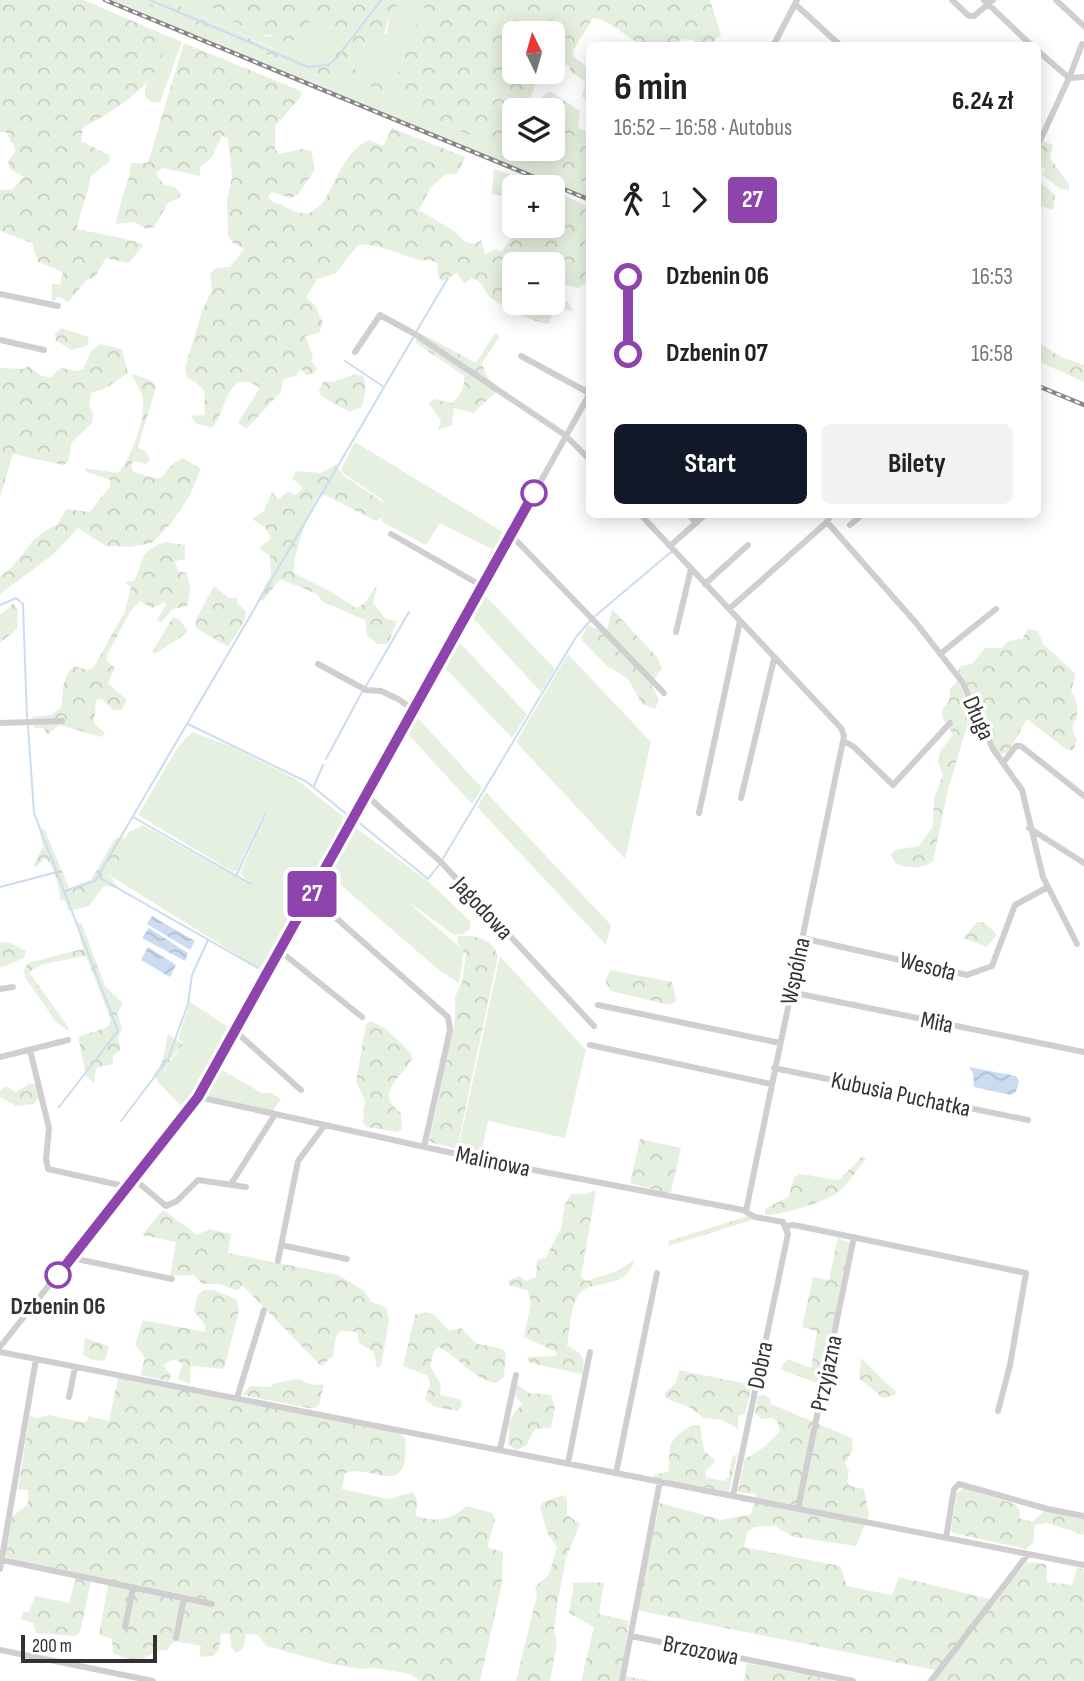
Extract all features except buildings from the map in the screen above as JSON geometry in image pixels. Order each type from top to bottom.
[{"type":"street","points":[[952,0],[969,16],[988,1],[1028,42]]},
{"type":"street","points":[[1056,0],[1084,26]]},
{"type":"street","points":[[775,42],[796,2],[837,42]]},
{"type":"street","points":[[1041,139],[1082,44]]},
{"type":"street","points":[[1041,54],[1069,78],[1084,77]]},
{"type":"street","points":[[0,294],[58,306]]},
{"type":"street","points":[[355,352],[380,314],[413,333],[565,436],[586,456]]},
{"type":"street","points":[[0,340],[44,350]]},
{"type":"street","points":[[521,356],[586,391]]},
{"type":"street","points":[[586,400],[198,1097],[0,1350],[1084,1566]]},
{"type":"street","points":[[644,518],[841,728],[844,741],[854,747],[893,785],[950,723]]},
{"type":"street","points":[[692,518],[696,523]]},
{"type":"street","points":[[670,546],[702,518]]},
{"type":"street","points":[[729,609],[829,518]]},
{"type":"street","points":[[850,525],[858,518]]},
{"type":"street","name":"Długa","points":[[827,522],[963,682],[985,734],[1021,790],[1029,828],[1048,887],[1077,944]]},
{"type":"street","points":[[391,534],[482,586]]},
{"type":"street","points":[[511,535],[664,693]]},
{"type":"street","points":[[705,584],[748,545]]},
{"type":"street","points":[[676,632],[691,569]]},
{"type":"street","points":[[940,654],[996,609]]},
{"type":"street","points":[[699,813],[740,621]]},
{"type":"street","points":[[741,798],[774,659]]},
{"type":"street","points":[[318,664],[366,690],[381,691],[398,699],[414,710]]},
{"type":"street","points":[[0,723],[62,721]]},
{"type":"street","name":"Wspólna","points":[[746,1211],[844,741]]},
{"type":"street","points":[[1003,763],[1016,746],[1021,746],[1084,796]]},
{"type":"street","name":"Jagodowa","points":[[367,796],[440,861],[594,1026]]},
{"type":"street","points":[[1029,828],[1084,863]]},
{"type":"street","name":"Wesoła","points":[[802,938],[967,975],[992,967],[1015,905],[1020,899],[1048,887]]},
{"type":"street","points":[[311,896],[448,1017],[450,1030],[424,1147]]},
{"type":"street","points":[[280,951],[362,1017]]},
{"type":"street","points":[[0,989],[13,986]]},
{"type":"street","name":"Miła","points":[[790,992],[1084,1052]]},
{"type":"street","points":[[598,1005],[780,1043]]},
{"type":"street","points":[[235,1031],[301,1090]]},
{"type":"street","points":[[0,1057],[68,1040]]},
{"type":"street","points":[[590,1045],[771,1084]]},
{"type":"street","points":[[30,1050],[49,1128],[46,1159],[48,1169],[128,1187]]},
{"type":"street","name":"Kubusia Puchatka","points":[[774,1068],[1028,1120]]},
{"type":"street","name":"Malinowa","points":[[198,1097],[274,1116],[746,1211],[788,1230],[854,1237],[1026,1273],[1010,1365],[998,1411]]},
{"type":"street","points":[[231,1184],[274,1116]]},
{"type":"street","points":[[278,1261],[298,1161],[324,1126]]},
{"type":"street","points":[[134,1179],[166,1206],[177,1201],[198,1180],[246,1187]]},
{"type":"street","name":"Dobra","points":[[733,1496],[788,1230]]},
{"type":"street","name":"Przyjazna","points":[[798,1508],[854,1237]]},
{"type":"street","points":[[281,1245],[347,1259]]},
{"type":"street","points":[[72,1258],[172,1279]]},
{"type":"street","points":[[616,1473],[657,1273]]},
{"type":"street","points":[[237,1398],[264,1310]]},
{"type":"street","points":[[568,1463],[590,1352]]},
{"type":"street","points":[[0,1569],[36,1359]]},
{"type":"street","points":[[69,1397],[75,1367]]},
{"type":"street","points":[[500,1450],[516,1375]]},
{"type":"street","points":[[622,1681],[660,1481]]},
{"type":"street","points":[[946,1538],[954,1489],[959,1484],[1048,1509],[1084,1516]]},
{"type":"street","points":[[931,1681],[1028,1554]]},
{"type":"street","points":[[2,1560],[212,1604]]},
{"type":"street","points":[[125,1627],[133,1588]]},
{"type":"street","points":[[176,1638],[184,1598]]},
{"type":"street","name":"Brzozowa","points":[[631,1636],[853,1681]]},
{"type":"street","points":[[0,1650],[153,1681]]},
{"type":"green space","points":[[0,0],[84,0],[165,35],[163,52],[149,80],[125,102],[83,128],[81,141],[109,155],[109,162],[91,176],[77,229],[143,245],[129,263],[106,258],[95,277],[87,280],[68,302],[58,297],[52,303],[52,284],[60,284],[63,272],[38,262],[32,243],[0,231],[0,190],[11,190],[24,177],[10,169],[8,161],[16,150],[6,132],[0,132]]},
{"type":"green space","points":[[112,0],[136,0],[319,76],[356,81],[376,88],[452,128],[502,149],[502,161],[532,161],[586,183],[586,196],[565,188],[565,175],[534,175]]},
{"type":"green space","points":[[136,0],[167,0],[271,48],[313,62],[333,51],[346,38],[340,28],[325,26],[323,15],[317,13],[295,40],[289,43],[270,35],[259,35],[217,13],[209,0],[402,0],[390,13],[383,38],[367,42],[351,61],[357,72],[387,79],[398,73],[406,45],[424,12],[425,8],[419,0],[710,0],[721,35],[713,42],[683,39],[676,42],[638,42],[605,22],[593,18],[573,51],[574,57],[586,66],[586,82],[570,71],[569,65],[565,65],[565,21],[502,21],[502,84],[535,84],[531,98],[502,98],[502,149],[452,128],[376,88],[356,81],[319,76]]},
{"type":"green space","points":[[167,0],[209,0],[217,13],[259,35],[295,40],[317,13],[323,15],[329,27],[340,28],[346,38],[333,51],[313,62],[297,59]]},
{"type":"green space","points":[[402,0],[420,0],[425,8],[406,45],[398,73],[387,79],[357,72],[351,61],[367,42],[387,33],[390,13]]},
{"type":"green space","points":[[165,35],[182,42],[160,102],[153,103],[145,97],[146,89],[162,51]]},
{"type":"green space","points":[[184,43],[301,91],[300,98],[275,126],[275,149],[279,154],[301,149],[311,151],[315,169],[298,195],[290,198],[272,192],[268,196],[272,202],[295,211],[310,213],[325,200],[343,165],[355,149],[370,140],[383,146],[392,128],[465,157],[457,174],[446,174],[431,187],[419,210],[454,231],[465,242],[475,244],[481,240],[485,254],[496,249],[502,252],[502,305],[491,298],[476,279],[472,278],[464,284],[457,273],[442,281],[439,279],[437,263],[418,260],[380,247],[358,245],[335,274],[317,279],[306,298],[314,304],[323,323],[319,333],[305,336],[313,355],[311,361],[317,369],[313,374],[306,375],[301,369],[296,376],[283,379],[281,392],[246,429],[238,422],[260,388],[249,382],[240,382],[234,386],[212,428],[197,424],[191,416],[205,415],[205,393],[187,377],[185,368],[202,311],[212,290],[210,274],[216,268],[230,267],[244,249],[233,243],[228,236],[227,200],[232,177],[228,138],[222,136],[212,157],[200,167],[200,176],[162,168],[156,173],[164,185],[175,187],[181,194],[179,198],[168,203],[154,227],[146,229],[135,222],[116,224],[131,163],[147,163]]},
{"type":"green space","points":[[586,82],[586,100],[582,96]]},
{"type":"green space","points":[[547,92],[560,98],[541,98]]},
{"type":"green space","points":[[565,101],[580,111],[578,128],[586,131],[586,183],[532,161],[565,161]]},
{"type":"green space","points":[[1044,141],[1053,145],[1050,158],[1069,184],[1069,190],[1060,189],[1042,174],[1046,169],[1041,166],[1041,146]]},
{"type":"green space","points":[[494,169],[511,175],[502,175],[502,195],[492,194]]},
{"type":"green space","points":[[1041,183],[1055,195],[1053,210],[1041,206]]},
{"type":"green space","points":[[565,196],[586,205],[586,283],[578,288],[565,285],[565,252],[502,252],[511,238],[565,238]]},
{"type":"green space","points":[[565,301],[567,301],[574,311],[565,310]]},
{"type":"green space","points":[[522,315],[552,315],[549,324]]},
{"type":"green space","points":[[61,328],[89,337],[87,346],[72,350],[56,341],[55,334]]},
{"type":"green space","points":[[419,332],[476,363],[495,333],[500,336],[482,363],[486,375],[498,388],[496,392],[473,413],[454,408],[452,425],[438,430],[441,420],[428,403],[435,399],[451,403],[454,401],[464,384],[464,376],[416,343]]},
{"type":"green space","points":[[100,344],[122,349],[128,373],[106,388],[91,393],[89,407],[93,413],[92,423],[72,442],[68,462],[63,465],[13,454],[0,497],[0,368],[24,369],[28,366],[41,376],[51,377],[61,368],[77,371],[83,369],[92,350]]},
{"type":"green space","points":[[1041,344],[1061,357],[1084,365],[1084,382],[1041,362]]},
{"type":"green space","points":[[134,374],[152,381],[156,387],[138,447],[148,454],[150,460],[146,464],[133,461],[131,467],[133,471],[146,476],[160,478],[169,467],[183,458],[201,469],[190,495],[172,522],[152,543],[130,547],[106,546],[78,528],[55,553],[0,594],[0,576],[14,565],[38,536],[57,525],[66,509],[90,512],[110,486],[110,480],[87,472],[84,468],[118,473],[128,458],[143,409],[143,398],[132,376]]},
{"type":"green space","points":[[355,374],[364,377],[366,390],[362,407],[349,412],[321,396],[319,390],[324,381],[332,382]]},
{"type":"green space","points":[[355,442],[506,534],[492,560],[488,558],[492,549],[440,523],[426,545],[382,522],[383,500],[344,474],[341,469]]},
{"type":"green space","points":[[335,465],[344,476],[383,502],[382,518],[376,521],[325,495],[319,496],[302,534],[294,573],[356,608],[365,603],[377,585],[373,603],[386,619],[397,621],[388,644],[377,644],[367,635],[365,620],[323,602],[317,594],[280,579],[263,601],[258,599],[271,575],[270,556],[259,548],[271,538],[265,527],[252,519],[263,512],[272,492],[278,500],[288,491],[295,495],[303,488],[292,478],[296,471],[321,473]]},
{"type":"green space","points":[[165,542],[185,545],[185,559],[175,561],[178,571],[186,573],[189,581],[187,606],[173,609],[161,622],[157,620],[166,605],[164,602],[152,608],[140,601],[130,612],[106,660],[115,668],[108,683],[127,700],[122,710],[113,710],[102,699],[96,700],[94,723],[105,733],[102,737],[59,725],[47,735],[44,728],[34,728],[32,717],[51,715],[61,707],[65,680],[74,666],[88,670],[94,667],[125,611],[131,587],[124,582],[134,581],[145,554]]},
{"type":"green space","points":[[214,586],[229,598],[237,598],[237,603],[246,611],[244,622],[228,647],[196,628],[196,619]]},
{"type":"green space","points":[[483,593],[555,669],[541,692],[471,616]]},
{"type":"green space","points":[[14,603],[18,610],[17,629],[0,643],[0,615]]},
{"type":"green space","points":[[612,609],[657,657],[662,668],[651,684],[659,700],[655,709],[642,704],[628,679],[606,665],[581,639],[588,625],[606,633]]},
{"type":"green space","points":[[173,617],[180,620],[188,632],[155,654],[152,652]]},
{"type":"green space","points":[[1028,629],[1038,631],[1043,644],[1076,674],[1071,691],[1078,710],[1072,728],[1077,741],[1073,750],[1067,750],[1027,719],[1008,753],[999,754],[968,686],[958,672],[960,666],[972,664],[985,648],[1002,648],[1008,641],[1022,639]]},
{"type":"green space","points":[[458,641],[527,714],[512,738],[444,667]]},
{"type":"green space","points":[[568,654],[651,742],[625,859],[516,742]]},
{"type":"green space","points":[[958,681],[976,717],[968,723],[948,790],[933,861],[915,867],[896,864],[891,854],[895,850],[919,846],[933,826],[934,798],[943,775],[938,761],[940,752],[953,734],[943,719],[942,710],[949,701],[950,689]]},
{"type":"green space","points":[[417,717],[482,788],[472,804],[407,733]]},
{"type":"green space","points":[[192,732],[230,746],[296,779],[345,818],[341,830],[264,968],[260,969],[109,875],[129,832],[143,825],[252,885],[240,873],[266,813],[263,814],[237,871],[233,872],[138,815],[178,747]]},
{"type":"green space","points":[[486,792],[611,925],[606,945],[477,807]]},
{"type":"green space","points":[[356,828],[428,881],[470,921],[470,928],[464,934],[455,935],[408,902],[464,951],[459,983],[440,971],[328,874]]},
{"type":"green space","points":[[39,829],[45,830],[69,888],[91,880],[114,840],[123,835],[127,848],[109,875],[119,888],[104,886],[89,906],[69,911],[65,901],[60,900],[56,878],[48,861],[45,858],[36,867],[33,866],[43,847]]},
{"type":"green space","points":[[81,922],[105,986],[123,1003],[117,1014],[122,1027],[118,1039],[121,1049],[113,1056],[113,1064],[96,1068],[94,1083],[86,1076],[78,1037],[108,1027],[111,1020],[86,956],[44,964],[29,972],[68,1027],[68,1031],[56,1022],[25,977],[24,970],[28,963],[83,949],[76,924]]},
{"type":"green space","points":[[977,922],[983,922],[997,934],[987,947],[963,938]]},
{"type":"green space","points":[[458,936],[471,936],[487,941],[498,956],[457,1149],[429,1142],[455,1019],[455,997],[462,982],[466,954],[457,943]]},
{"type":"green space","points":[[8,942],[26,951],[24,958],[0,968],[0,943]]},
{"type":"green space","points":[[500,956],[586,1050],[565,1138],[488,1121],[481,1154],[458,1149]]},
{"type":"green space","points":[[610,970],[672,982],[676,1001],[670,1005],[611,991],[605,981]]},
{"type":"green space","points":[[190,1002],[231,1029],[183,1108],[158,1082],[183,1042],[178,1039]]},
{"type":"green space","points":[[371,1021],[385,1028],[411,1053],[412,1059],[389,1093],[393,1106],[401,1113],[402,1129],[397,1132],[367,1127],[363,1122],[365,1100],[356,1082],[366,1024]]},
{"type":"green space","points":[[168,1034],[183,1044],[158,1082],[154,1074],[162,1063]]},
{"type":"green space","points":[[222,1070],[262,1093],[271,1093],[281,1099],[272,1112],[208,1097],[207,1088]]},
{"type":"green space","points":[[29,1084],[37,1084],[40,1095],[34,1104],[16,1106],[0,1097],[0,1091],[5,1086],[16,1092]]},
{"type":"green space","points":[[640,1139],[681,1148],[671,1192],[668,1194],[630,1183]]},
{"type":"green space","points":[[862,1157],[866,1159],[836,1194],[801,1208],[765,1215],[765,1209],[788,1197],[794,1178],[799,1174],[839,1180]]},
{"type":"green space","points":[[596,1190],[581,1277],[586,1281],[617,1271],[635,1259],[625,1276],[610,1283],[587,1288],[577,1296],[567,1346],[582,1356],[582,1374],[530,1363],[527,1357],[555,1356],[557,1352],[524,1337],[531,1303],[528,1291],[509,1285],[508,1281],[519,1276],[526,1281],[536,1277],[537,1261],[546,1257],[561,1228],[565,1204],[571,1194],[585,1194]]},
{"type":"green space","points":[[163,1210],[197,1235],[209,1229],[231,1234],[228,1253],[338,1275],[363,1290],[372,1302],[387,1308],[389,1321],[381,1366],[377,1368],[374,1352],[359,1343],[357,1332],[340,1331],[336,1336],[333,1356],[321,1366],[242,1285],[238,1291],[220,1284],[203,1284],[193,1275],[170,1276],[176,1242],[142,1235]]},
{"type":"green space","points":[[748,1216],[755,1219],[668,1246],[669,1241]]},
{"type":"green space","points":[[838,1238],[850,1243],[820,1384],[780,1369],[788,1359],[811,1368],[817,1331],[802,1327],[813,1277],[829,1280]]},
{"type":"green space","points":[[203,1290],[214,1290],[236,1299],[239,1310],[224,1369],[191,1366],[190,1384],[177,1379],[183,1364],[174,1359],[163,1365],[171,1375],[169,1381],[140,1375],[145,1358],[135,1344],[143,1320],[205,1332],[205,1325],[194,1311],[198,1295]]},
{"type":"green space","points":[[425,1312],[434,1314],[449,1331],[461,1328],[477,1344],[500,1348],[506,1352],[504,1377],[496,1383],[479,1377],[438,1347],[434,1351],[430,1366],[441,1384],[440,1395],[460,1399],[462,1405],[458,1411],[435,1407],[425,1399],[430,1384],[428,1376],[403,1366],[415,1315]]},
{"type":"green space","points":[[85,1338],[109,1346],[105,1361],[92,1360],[83,1355]]},
{"type":"green space","points":[[861,1358],[896,1392],[895,1395],[883,1398],[859,1378]]},
{"type":"green space","points":[[679,1370],[752,1385],[745,1414],[738,1416],[738,1429],[723,1420],[703,1418],[691,1408],[665,1398],[665,1392],[676,1383]]},
{"type":"green space","points":[[118,1378],[399,1433],[405,1438],[405,1458],[402,1469],[396,1475],[356,1471],[345,1473],[342,1489],[388,1499],[413,1492],[417,1499],[416,1516],[429,1519],[454,1515],[466,1506],[492,1513],[495,1520],[487,1547],[503,1552],[502,1583],[480,1681],[420,1681],[410,1674],[332,1664],[266,1646],[258,1635],[246,1634],[243,1649],[236,1653],[231,1647],[230,1635],[226,1633],[221,1634],[219,1650],[213,1656],[199,1657],[201,1646],[175,1641],[167,1650],[139,1660],[113,1653],[112,1639],[99,1635],[109,1580],[5,1557],[12,1517],[28,1504],[28,1490],[18,1489],[30,1416],[37,1418],[49,1415],[82,1422],[87,1421],[88,1416],[109,1421]]},
{"type":"green space","points":[[298,1379],[312,1385],[324,1384],[319,1405],[314,1409],[242,1395],[250,1386],[270,1387],[275,1383]]},
{"type":"green space","points":[[517,1384],[529,1393],[551,1395],[555,1407],[551,1428],[535,1429],[526,1446],[517,1450],[508,1445],[511,1419],[522,1404],[515,1396]]},
{"type":"green space","points":[[758,1396],[770,1398],[771,1404],[852,1438],[853,1449],[845,1463],[849,1471],[847,1481],[850,1486],[864,1489],[869,1515],[856,1546],[794,1537],[775,1526],[754,1527],[747,1533],[744,1547],[840,1566],[847,1586],[892,1595],[899,1577],[994,1600],[1027,1562],[1046,1564],[1047,1582],[1072,1585],[1077,1568],[1084,1569],[1084,1681],[927,1681],[935,1670],[636,1610],[660,1503],[721,1520],[751,1514],[756,1494],[738,1492],[745,1458],[759,1450],[780,1431],[777,1421],[772,1418],[762,1419],[755,1413]]},
{"type":"green space","points":[[692,1425],[700,1425],[704,1451],[716,1461],[705,1471],[706,1477],[724,1481],[729,1477],[732,1458],[738,1452],[729,1492],[653,1478],[653,1475],[668,1472],[670,1445],[678,1434]]},
{"type":"green space","points":[[963,1488],[1015,1504],[1020,1511],[1019,1518],[1032,1522],[1044,1511],[1084,1515],[1084,1535],[1047,1523],[1035,1525],[1033,1543],[1026,1549],[953,1533],[951,1530],[957,1493]]},
{"type":"green space","points":[[563,1495],[567,1498],[567,1515],[580,1524],[566,1558],[554,1630],[557,1644],[550,1681],[516,1681],[537,1595],[535,1586],[549,1575],[557,1547],[547,1532],[540,1508],[543,1502]]},
{"type":"green space","points":[[76,1578],[91,1582],[80,1632],[75,1636],[36,1633],[33,1623],[21,1619],[23,1612],[29,1612],[35,1596],[69,1603]]},
{"type":"green space","points":[[574,1583],[604,1583],[599,1614],[629,1621],[621,1675],[651,1681],[581,1681],[594,1627],[569,1613]]},
{"type":"green space","points":[[747,1663],[837,1681],[744,1681]]},
{"type":"water","points":[[152,916],[195,941],[190,950],[147,924]]},
{"type":"water","points":[[149,928],[188,953],[185,961],[142,938]]},
{"type":"water","points":[[148,947],[176,965],[170,977],[141,960]]},
{"type":"water","points":[[969,1067],[1016,1076],[1019,1081],[1016,1092],[1011,1095],[974,1087],[973,1073]]},
{"type":"waterway","points":[[150,0],[308,67],[328,65],[336,59],[381,0]]},
{"type":"waterway","points":[[416,332],[448,278]]},
{"type":"waterway","points":[[65,891],[95,881],[414,336]]},
{"type":"waterway","points":[[345,361],[384,387]]},
{"type":"waterway","points":[[594,617],[671,552]]},
{"type":"waterway","points":[[0,605],[16,598],[23,604],[27,719]]},
{"type":"waterway","points":[[366,686],[409,612]]},
{"type":"waterway","points":[[442,860],[576,637],[590,621]]},
{"type":"waterway","points":[[326,759],[362,692]]},
{"type":"waterway","points":[[188,724],[307,782],[350,817]]},
{"type":"waterway","points":[[28,726],[34,813],[118,1031],[59,1107]]},
{"type":"waterway","points":[[314,786],[323,765]]},
{"type":"waterway","points":[[236,876],[265,814]]},
{"type":"waterway","points":[[133,817],[251,884]]},
{"type":"waterway","points":[[357,821],[428,879],[439,865]]},
{"type":"waterway","points":[[0,887],[57,872]]},
{"type":"waterway","points":[[98,877],[258,968]]},
{"type":"waterway","points":[[121,1121],[168,1059],[188,1004],[192,975],[208,940]]},
{"type":"railway","points":[[105,0],[586,198]]},
{"type":"railway","points":[[1041,387],[1084,405]]},
{"type":"bus line","name":"27","points":[[58,1275],[198,1097],[534,493]]},
{"type":"place","name":"Dzbenin 06","points":[[58,1275]]}]
